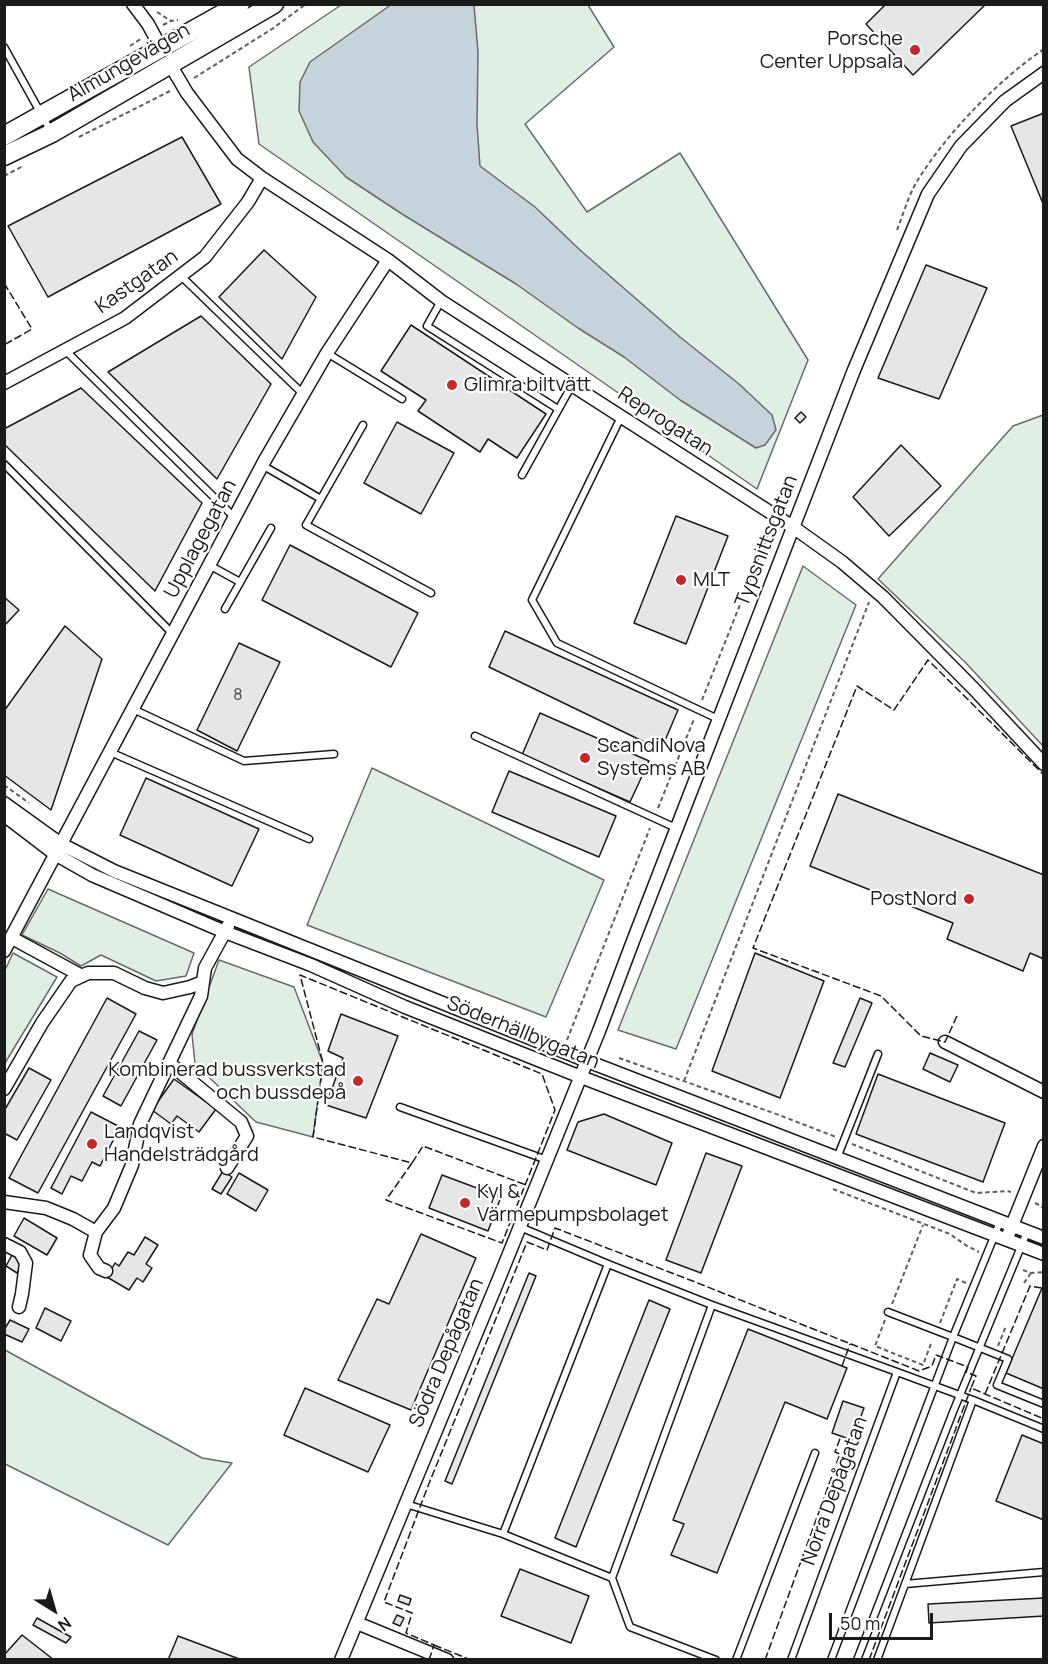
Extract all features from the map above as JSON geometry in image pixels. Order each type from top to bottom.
[{"type":"main road","name":"Almungevägen","points":[[4,136],[203,27],[240,4]]},
{"type":"main road","name":"Almungevägen","points":[[4,156],[52,134],[274,4]]},
{"type":"main road","points":[[161,48],[171,66]]},
{"type":"street","points":[[133,4],[148,24],[161,48]]},
{"type":"street","name":"Reprogatan","points":[[171,66],[182,86],[237,159],[262,178],[388,260],[441,301],[793,527],[842,562],[874,589],[974,689],[1044,764]]},
{"type":"street","name":"Typsnittsgatan","points":[[587,1061],[854,370],[928,194],[961,146],[1005,101],[1044,73]]},
{"type":"street","name":"Kastgatan","points":[[4,383],[126,318],[205,257],[248,202],[262,178]]},
{"type":"street","name":"Upplagegatan","points":[[4,951],[262,465],[327,353],[388,260]]},
{"type":"street","name":"Söderhällbygatan","points":[[4,803],[92,875],[225,932],[311,965],[405,1007],[581,1077],[1044,1254]]},
{"type":"street","name":"Söderhällbygatan","points":[[4,815],[58,849],[587,1061],[1044,1238]]},
{"type":"street","points":[[106,1271],[99,1268],[90,1255],[96,1232],[114,1208],[132,1165],[140,1124],[201,996],[206,968],[232,919]]},
{"type":"street","points":[[12,938],[82,976]]},
{"type":"street","points":[[4,1089],[42,1023],[71,981],[88,973],[114,973],[145,988],[163,993],[203,982]]},
{"type":"street","points":[[945,1042],[1044,1092]]},
{"type":"street","name":"Södra Depågatan","points":[[341,1659],[587,1061]]},
{"type":"street","points":[[169,1063],[241,1122],[247,1136],[227,1168]]},
{"type":"street","points":[[1000,1237],[1012,1226],[1044,1146]]},
{"type":"street","points":[[4,1202],[46,1208],[96,1232]]},
{"type":"street","points":[[4,1244],[20,1252],[26,1263],[19,1307]]},
{"type":"street","points":[[357,1623],[447,1659]]},
{"type":"lane","points":[[4,47],[52,134]]},
{"type":"lane","points":[[180,275],[303,394]]},
{"type":"lane","points":[[441,301],[427,326],[558,409]]},
{"type":"lane","points":[[65,350],[235,517]]},
{"type":"lane","points":[[327,353],[402,399]]},
{"type":"lane","points":[[522,475],[572,385]]},
{"type":"lane","points":[[621,417],[532,600],[557,643],[719,720]]},
{"type":"lane","points":[[363,425],[306,525],[431,593]]},
{"type":"lane","points":[[4,464],[173,634]]},
{"type":"lane","points":[[262,465],[321,499]]},
{"type":"lane","points":[[225,609],[271,528]]},
{"type":"lane","points":[[209,565],[240,582]]},
{"type":"lane","points":[[133,709],[244,761],[334,754]]},
{"type":"lane","points":[[475,736],[677,828]]},
{"type":"lane","points":[[110,752],[309,839]]},
{"type":"lane","points":[[837,1159],[878,1054]]},
{"type":"lane","points":[[400,1107],[547,1160]]},
{"type":"lane","points":[[831,1659],[953,1337],[1000,1237],[1000,1221]]},
{"type":"lane","points":[[520,1227],[712,1305],[973,1400],[1044,1429]]},
{"type":"lane","points":[[857,1659],[979,1347],[1027,1232]]},
{"type":"lane","points":[[503,1534],[608,1264]]},
{"type":"lane","points":[[712,1305],[612,1578],[630,1627],[716,1659]]},
{"type":"lane","points":[[888,1312],[1008,1359],[997,1385],[1044,1404]]},
{"type":"lane","name":"Norra Depågatan","points":[[791,1659],[897,1372]]},
{"type":"lane","points":[[877,1659],[973,1400]]},
{"type":"lane","points":[[736,1659],[815,1453]]},
{"type":"lane","points":[[406,1504],[503,1534],[612,1578]]},
{"type":"lane","points":[[905,1584],[1044,1572]]},
{"type":"path","points":[[75,139],[182,86],[272,29],[306,4]]},
{"type":"path","points":[[4,176],[24,165]]},
{"type":"path","points":[[776,516],[567,1040],[779,1115],[976,1193],[1007,1191]]},
{"type":"path","points":[[684,1081],[874,589]]},
{"type":"path","points":[[4,785],[36,808]]},
{"type":"path","points":[[1041,1206],[1044,1209]]},
{"type":"path","points":[[1024,1283],[1031,1273]]},
{"type":"path","points":[[938,1327],[957,1279],[966,1283]]},
{"type":"path","points":[[995,1354],[1006,1326]]},
{"type":"path","points":[[874,1353],[877,1346]]},
{"type":"green space","points":[[341,5],[588,5],[614,47],[525,124],[587,212],[680,153],[808,360],[757,489],[259,144],[249,67]]},
{"type":"green space","points":[[1044,415],[1043,746],[965,662],[878,579],[1013,426]]},
{"type":"green space","points":[[803,566],[856,605],[676,1049],[618,1030]]},
{"type":"green space","points":[[372,768],[604,880],[546,1017],[307,925]]},
{"type":"green space","points":[[48,889],[194,953],[186,976],[156,981],[101,955],[81,966],[22,935]]},
{"type":"green space","points":[[13,953],[57,977],[5,1063],[5,970]]},
{"type":"green space","points":[[219,960],[294,987],[323,1063],[313,1137],[256,1122],[195,1064],[192,1034]]},
{"type":"green space","points":[[5,1350],[202,1458],[232,1463],[168,1545],[5,1464]]},
{"type":"shaded area","points":[[392,4],[474,5],[478,52],[477,125],[480,166],[535,207],[580,250],[680,337],[739,384],[772,415],[776,430],[765,445],[756,448],[680,400],[624,357],[516,284],[346,177],[313,142],[299,111],[300,82],[310,62]]},
{"type":"building","name":"Porsche Center Uppsala","points":[[886,4],[986,4],[913,75],[866,24]]},
{"type":"building","points":[[1044,113],[1044,206],[1011,126]]},
{"type":"building","points":[[182,137],[221,204],[48,297],[8,226]]},
{"type":"building","points":[[264,250],[316,297],[282,359],[219,297]]},
{"type":"building","points":[[926,265],[987,288],[939,399],[878,378]]},
{"type":"building","points":[[201,316],[271,384],[217,479],[108,372]]},
{"type":"building","name":"Glimra biltvätt","points":[[411,325],[546,414],[517,458],[488,439],[480,452],[418,411],[426,400],[381,371]]},
{"type":"building","points":[[81,388],[202,503],[155,591],[4,444],[4,429]]},
{"type":"building","points":[[801,412],[806,417],[800,423],[795,418]]},
{"type":"building","points":[[397,422],[454,453],[421,514],[364,483]]},
{"type":"building","points":[[901,445],[941,486],[889,536],[853,497]]},
{"type":"building","name":"MLT","points":[[676,516],[728,536],[686,644],[634,623]]},
{"type":"building","points":[[290,545],[418,613],[391,667],[262,600]]},
{"type":"building","points":[[4,597],[19,610],[4,626]]},
{"type":"building","points":[[65,626],[102,659],[51,810],[4,775],[4,711]]},
{"type":"building","points":[[505,631],[678,710],[661,750],[489,667]]},
{"type":"building","points":[[239,643],[280,662],[237,751],[197,730]]},
{"type":"building","name":"ScandiNova Systems AB","points":[[540,713],[649,761],[630,802],[522,755]]},
{"type":"building","name":"ScandiNova Systems AB","points":[[509,771],[616,816],[599,857],[492,812]]},
{"type":"building","points":[[146,778],[259,829],[232,886],[120,835]]},
{"type":"building","name":"PostNord","points":[[838,794],[1044,875],[1044,959],[1030,953],[1023,971],[947,939],[953,923],[810,866]]},
{"type":"building","points":[[755,953],[824,981],[780,1098],[712,1071]]},
{"type":"building","points":[[107,998],[136,1014],[38,1193],[9,1178]]},
{"type":"building","points":[[860,998],[872,1003],[845,1067],[833,1063]]},
{"type":"building","name":"Kombinerad bussverkstad och bussdepå","points":[[341,1014],[398,1036],[366,1118],[326,1105],[343,1058],[328,1051]]},
{"type":"building","points":[[139,1031],[157,1040],[121,1106],[103,1096]]},
{"type":"building","points":[[930,1053],[958,1065],[950,1082],[923,1069]]},
{"type":"building","points":[[29,1068],[51,1080],[17,1140],[4,1133],[4,1111]]},
{"type":"building","points":[[878,1074],[1005,1123],[983,1182],[856,1134]]},
{"type":"building","points":[[174,1079],[216,1109],[199,1132],[177,1116],[171,1124],[152,1110]]},
{"type":"building","name":"Landqvist Handelsträdgård","points":[[91,1112],[120,1127],[100,1166],[92,1162],[82,1181],[71,1176],[62,1194],[51,1188]]},
{"type":"building","points":[[604,1114],[672,1143],[656,1185],[567,1150],[578,1122]]},
{"type":"building","points":[[706,1153],[742,1166],[701,1273],[666,1260]]},
{"type":"building","points":[[223,1171],[232,1177],[221,1194],[212,1189]]},
{"type":"building","points":[[239,1173],[268,1190],[256,1211],[227,1194]]},
{"type":"building","name":"Kyl & Värmepumpsbolaget","points":[[442,1175],[501,1197],[488,1231],[429,1208]]},
{"type":"building","points":[[24,1218],[57,1238],[47,1255],[14,1236]]},
{"type":"building","points":[[421,1234],[476,1258],[411,1410],[338,1380],[377,1299],[389,1304]]},
{"type":"building","points":[[145,1237],[158,1245],[146,1264],[152,1268],[143,1282],[137,1278],[129,1290],[107,1277],[115,1263],[119,1266],[128,1252],[134,1255]]},
{"type":"building","points":[[12,1255],[24,1263],[17,1273],[6,1266]]},
{"type":"building","points":[[529,1273],[536,1276],[452,1484],[445,1481]]},
{"type":"building","points":[[1042,1288],[1044,1288],[1044,1389],[1006,1373]]},
{"type":"building","points":[[649,1300],[670,1309],[576,1547],[555,1538]]},
{"type":"building","points":[[45,1308],[71,1321],[61,1341],[36,1328]]},
{"type":"building","points":[[10,1320],[29,1329],[22,1342],[4,1334]]},
{"type":"building","points":[[748,1329],[847,1368],[827,1419],[785,1402],[717,1573],[671,1555],[684,1524],[673,1520]]},
{"type":"building","points":[[305,1388],[390,1425],[368,1472],[284,1435]]},
{"type":"building","points":[[843,1401],[864,1408],[852,1440],[832,1433]]},
{"type":"building","points":[[1022,1435],[1044,1444],[1044,1520],[996,1501]]},
{"type":"building","points":[[520,1569],[589,1596],[571,1643],[501,1616]]},
{"type":"building","points":[[400,1595],[411,1599],[409,1605],[398,1601]]},
{"type":"building","points":[[1044,1598],[1044,1616],[929,1623],[928,1604]]},
{"type":"building","points":[[397,1615],[404,1618],[400,1626],[393,1623]]},
{"type":"building","points":[[37,1618],[71,1637],[66,1643],[33,1625]]},
{"type":"building","points":[[22,1635],[54,1660],[4,1660],[4,1655]]},
{"type":"building","points":[[178,1636],[242,1660],[168,1660]]},
{"type":"fence","points":[[4,283],[32,329],[4,345]]},
{"type":"fence","points":[[957,1016],[945,1042],[921,1036],[881,996],[753,948],[857,686],[894,710],[928,660],[1044,775]]},
{"type":"fence","points":[[412,1163],[386,1200],[502,1243],[555,1110],[542,1074],[300,975],[323,1063],[313,1137],[412,1163],[423,1146],[526,1185]]},
{"type":"fence","points":[[429,1660],[434,1645],[406,1633],[412,1613],[384,1602],[428,1486],[527,1242],[547,1250],[555,1228],[919,1371],[932,1366],[936,1355],[968,1367],[966,1372],[976,1376],[971,1388],[1044,1419]]},
{"type":"fence","points":[[985,1394],[1030,1286],[1042,1288]]},
{"type":"fence","points":[[842,1366],[850,1344]]},
{"type":"fence","points":[[869,1660],[971,1388]]},
{"type":"fence","points":[[765,1660],[840,1454],[835,1452],[841,1436]]},
{"type":"fence","points":[[434,1645],[471,1660]]},
{"type":"place","name":"Porsche Center Uppsala","points":[[915,50]]},
{"type":"place","name":"Glimra biltvätt","points":[[452,385]]},
{"type":"place","name":"MLT","points":[[681,580]]},
{"type":"place","name":"ScandiNova Systems AB","points":[[585,758]]},
{"type":"place","name":"PostNord","points":[[969,899]]},
{"type":"place","name":"Kombinerad bussverkstad och bussdepå","points":[[358,1081]]},
{"type":"place","name":"Landqvist Handelsträdgård","points":[[92,1144]]},
{"type":"place","name":"Kyl & Värmepumpsbolaget","points":[[465,1203]]}]
